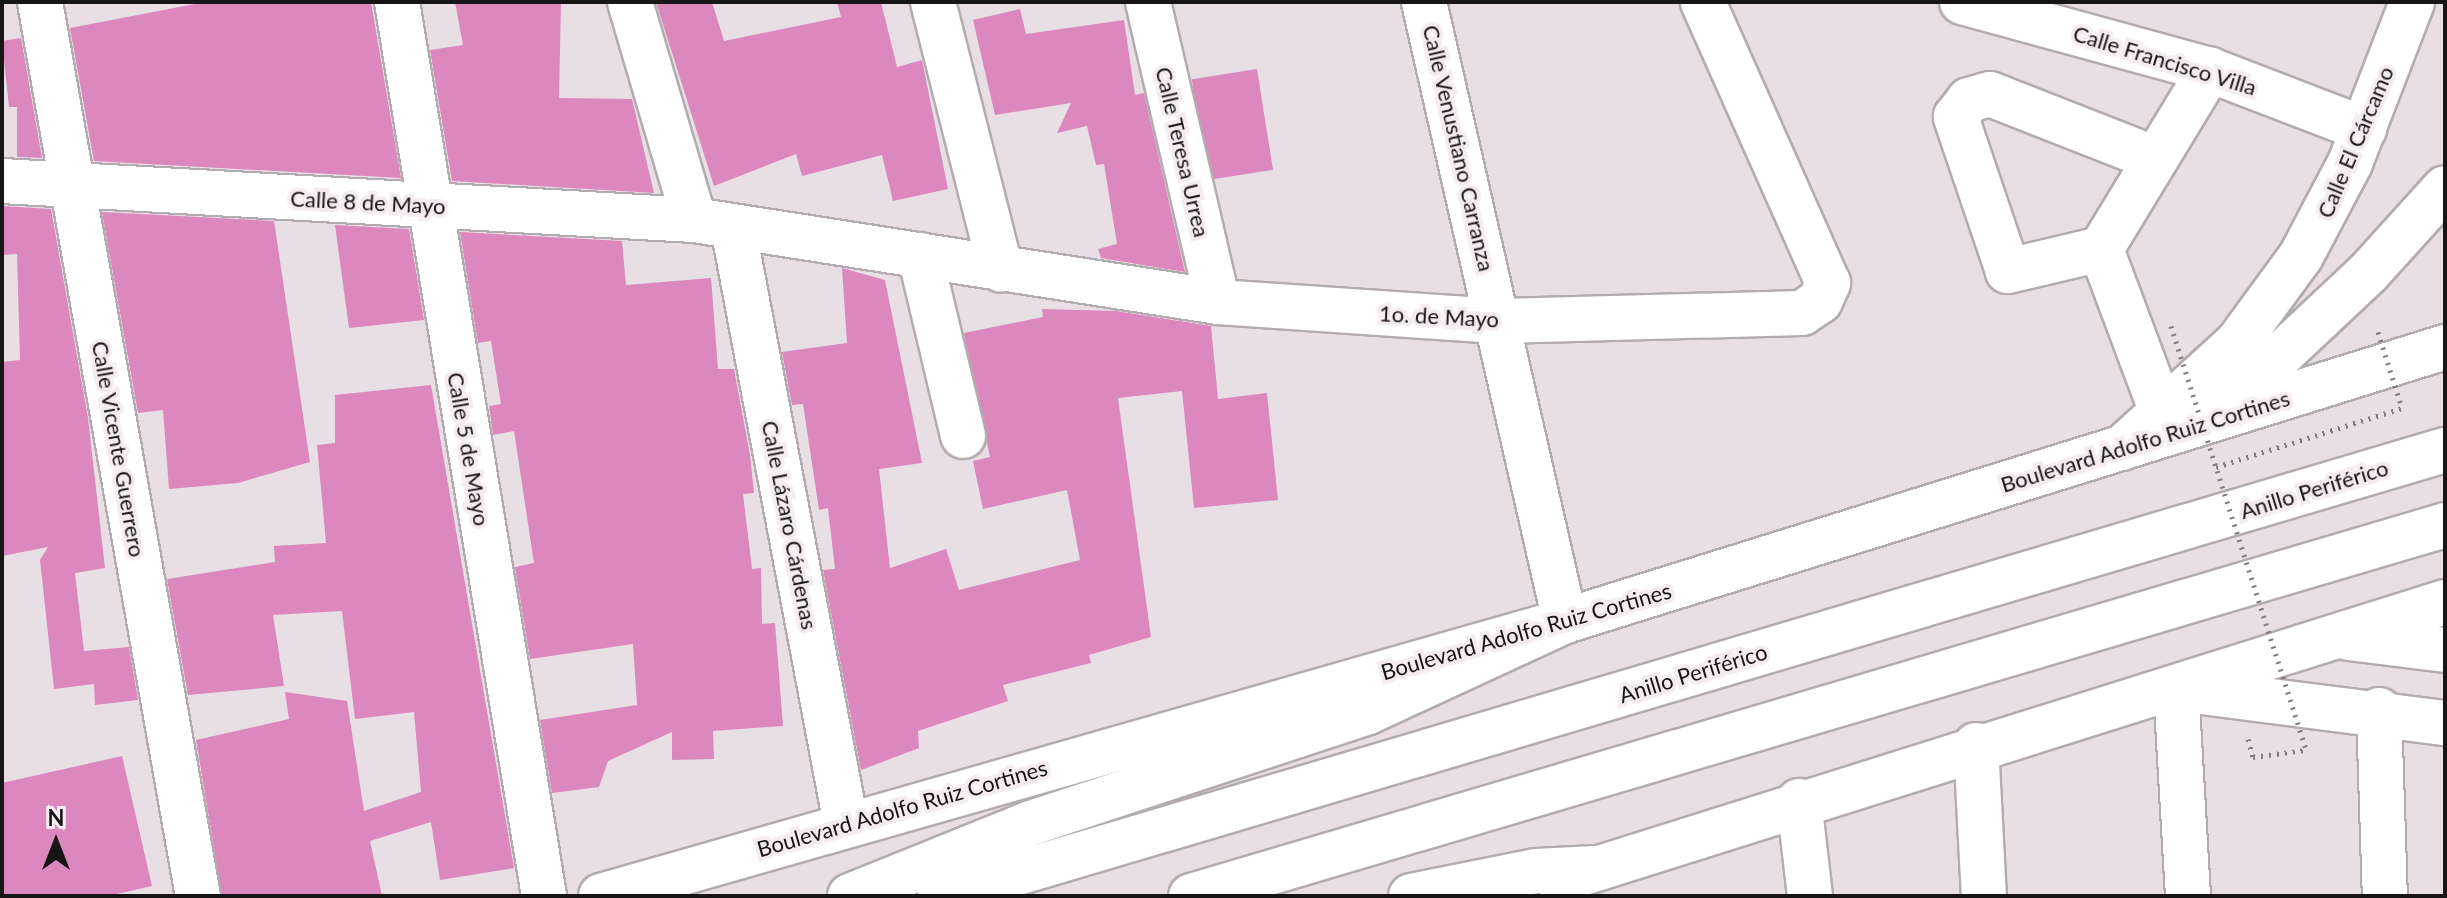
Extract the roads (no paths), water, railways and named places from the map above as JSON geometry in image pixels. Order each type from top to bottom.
[{"type":"main road","name":"Calle Vicente Guerrero","points":[[40,2],[198,896]]},
{"type":"main road","name":"Calle 5 de Mayo","points":[[397,2],[544,896]]},
{"type":"main road","name":"Calle Lázaro Cárdenas","points":[[630,2],[714,224],[846,824]]},
{"type":"main road","points":[[933,2],[1001,270]]},
{"type":"main road","name":"Calle Teresa Urrea","points":[[1148,2],[1218,302]]},
{"type":"main road","name":"Calle Venustiano Carranza","points":[[1424,2],[1500,321],[1565,621]]},
{"type":"main road","name":"1o. de Mayo","points":[[714,224],[1218,302],[1500,321],[1802,313],[1820,301],[1828,283],[1703,2]]},
{"type":"main road","name":"Calle El Cárcamo","points":[[2122,448],[2163,415],[2271,300],[2327,211],[2364,129],[2412,2]]},
{"type":"main road","name":"Calle Francisco Villa","points":[[1986,5],[2210,70],[2364,129]]},
{"type":"main road","points":[[2156,159],[1990,94],[1969,100],[1956,117],[2008,271],[2101,249],[2156,159],[2210,70]]},
{"type":"main road","name":"Calle 8 de Mayo","points":[[2,181],[73,188],[428,205],[714,224]]},
{"type":"main road","points":[[2210,421],[2369,272],[2445,188]]},
{"type":"main road","points":[[2101,249],[2163,415]]},
{"type":"main road","points":[[920,255],[963,436]]},
{"type":"main road","name":"Boulevard Adolfo Ruiz Cortines","points":[[601,896],[1565,621],[2445,347]]},
{"type":"main road","name":"Anillo Periférico","points":[[940,896],[2445,450]]},
{"type":"main road","points":[[1191,896],[2445,525]]},
{"type":"main road","points":[[1518,896],[1596,882],[1799,801],[1976,745],[2176,688],[2445,602]]},
{"type":"main road","points":[[850,896],[1000,834],[1368,712],[1565,621]]},
{"type":"main road","points":[[2334,636],[2445,650]]},
{"type":"main road","points":[[2176,688],[2379,710],[2445,723]]},
{"type":"main road","points":[[2176,688],[2188,896]]},
{"type":"main road","points":[[2379,710],[2385,896]]},
{"type":"main road","points":[[1976,745],[1984,896]]},
{"type":"main road","points":[[1799,801],[1810,896]]},
{"type":"main road","points":[[1411,896],[1536,871],[1596,882]]}]
